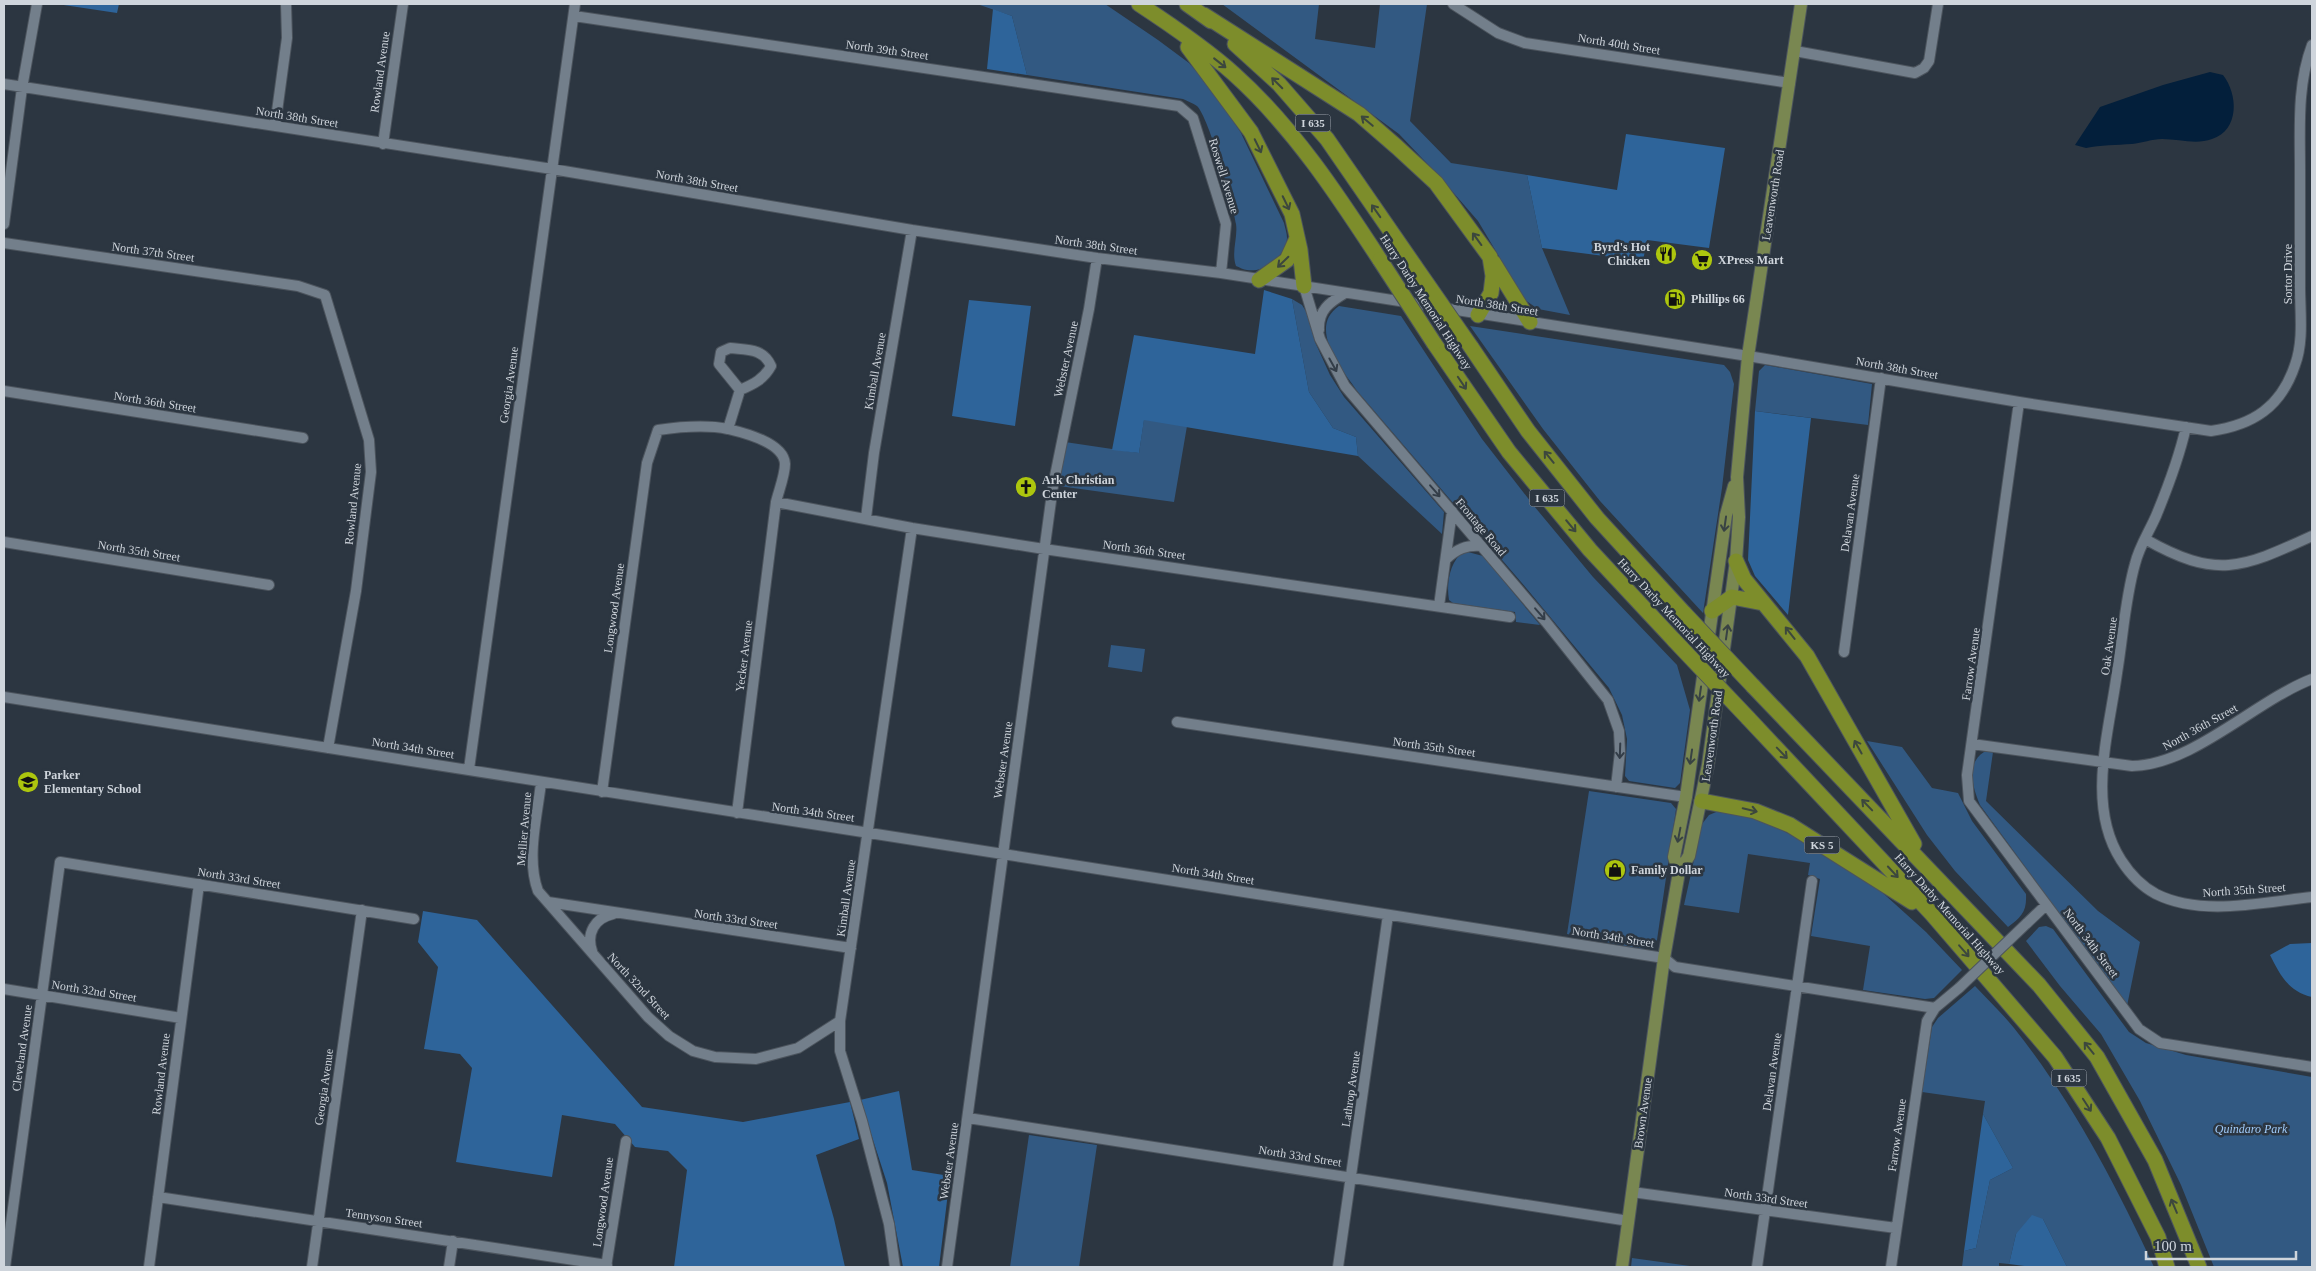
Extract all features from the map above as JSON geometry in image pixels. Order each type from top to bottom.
[{"type":"highway","name":"Harry Darby Memorial Highway","points":[[1139,4],[1168,23],[1234,74],[1291,134],[1331,185],[1434,343],[1509,452],[1590,550],[1932,914],[2055,1057],[2108,1138],[2158,1237],[2167,1267]]},
{"type":"highway","name":"Harry Darby Memorial Highway","points":[[1187,4],[1204,15],[1279,84],[1327,139],[1528,431],[1591,510],[1753,686],[2039,985],[2097,1057],[2155,1160],[2199,1267]]},
{"type":"highway","points":[[1204,15],[1359,114],[1398,147],[1436,183],[1490,257],[1530,322]]},
{"type":"highway","points":[[1168,23],[1204,65],[1251,132],[1292,214],[1304,286]]},
{"type":"highway","points":[[1260,280],[1287,260],[1297,238]]},
{"type":"highway","points":[[1478,314],[1491,293],[1493,276],[1490,257]]},
{"type":"highway","points":[[1736,561],[1744,579],[1807,656],[1925,865]]},
{"type":"highway","points":[[1712,612],[1732,598],[1763,603]]},
{"type":"highway","name":"KS 5","points":[[1702,801],[1755,811],[1790,825],[1932,914]]},
{"type":"main road","name":"Leavenworth Road","points":[[1664,958],[1679,872],[1689,856],[1702,801],[1732,598],[1739,517],[1737,477],[1748,356],[1801,4]]},
{"type":"main road","name":"Leavenworth Road","points":[[1679,872],[1674,857],[1686,797],[1726,515],[1737,477]]},
{"type":"main road","name":"KS 5","points":[[1686,797],[1702,801]]},
{"type":"main road","name":"Brown Avenue","points":[[1622,1267],[1664,958]]},
{"type":"street","points":[[4,224],[22,88],[37,4]]},
{"type":"street","points":[[275,126],[287,38],[286,4]]},
{"type":"street","name":"Rowland Avenue","points":[[383,144],[403,4]]},
{"type":"street","name":"Georgia Avenue","points":[[469,769],[575,4]]},
{"type":"street","name":"North 40th Street","points":[[1454,4],[1498,33],[1525,43],[1790,83]]},
{"type":"street","points":[[1795,51],[1915,73],[1924,68],[1930,54],[1938,4]]},
{"type":"street","name":"North 39th Street","points":[[574,16],[1178,106],[1193,118]]},
{"type":"street","name":"Sortor Drive","points":[[2186,427],[2211,431],[2249,422],[2261,415],[2277,397],[2295,365],[2300,345],[2299,115],[2304,73],[2312,45]]},
{"type":"street","name":"North 38th Street","points":[[4,84],[552,169],[912,230],[1097,258],[1221,272],[1260,280],[1748,356],[2019,402],[2186,427]]},
{"type":"street","name":"Roswell Avenue","points":[[1193,118],[1226,224],[1221,272]]},
{"type":"street","name":"Kimball Avenue","points":[[866,518],[874,454],[912,230]]},
{"type":"street","name":"North 37th Street","points":[[4,243],[298,286]]},
{"type":"street","name":"Webster Avenue","points":[[947,1267],[1044,549],[1063,431],[1078,367],[1097,258]]},
{"type":"street","name":"Rowland Avenue","points":[[298,286],[325,295],[369,440],[371,472],[356,591],[328,748]]},
{"type":"street","name":"Frontage Road","points":[[1304,286],[1320,339],[1345,386],[1546,622],[1608,700],[1620,731],[1616,787]]},
{"type":"street","points":[[1320,339],[1318,323],[1322,312],[1328,304],[1345,293]]},
{"type":"street","points":[[740,390],[719,364],[721,352],[730,348],[758,351],[767,356],[771,366],[766,374],[755,383],[740,390],[728,429],[773,444],[781,453],[785,463],[776,502]]},
{"type":"street","name":"Delavan Avenue","points":[[1844,652],[1881,378]]},
{"type":"street","name":"North 36th Street","points":[[4,392],[303,438]]},
{"type":"street","name":"Farrow Avenue","points":[[2019,402],[1967,775],[1969,801],[2046,905]]},
{"type":"street","name":"Oak Avenue","points":[[2128,872],[2113,848],[2106,829],[2102,802],[2104,762],[2134,564],[2171,480],[2186,427]]},
{"type":"street","name":"Longwood Avenue","points":[[602,792],[646,464],[658,430],[677,428],[728,429]]},
{"type":"street","name":"North 36th Street","points":[[776,502],[912,528],[1044,549],[1510,617]]},
{"type":"street","name":"Yecker Avenue","points":[[738,813],[776,502]]},
{"type":"street","points":[[1439,606],[1452,511]]},
{"type":"street","name":"Kimball Avenue","points":[[895,1267],[886,1215],[862,1121],[840,1051],[840,1021],[912,528]]},
{"type":"street","points":[[2145,539],[2189,561],[2236,566],[2256,561],[2312,536]]},
{"type":"street","name":"North 35th Street","points":[[4,542],[270,585]]},
{"type":"street","points":[[1446,559],[1454,551],[1481,546]]},
{"type":"street","name":"North 36th Street","points":[[1972,744],[2144,766],[2180,754],[2312,679]]},
{"type":"street","name":"North 34th Street","points":[[4,698],[469,769],[541,783],[1003,853],[1664,958],[1675,967],[1935,1008],[1960,988],[2046,905],[2139,1029],[2160,1043],[2312,1067]]},
{"type":"street","name":"North 35th Street","points":[[1178,722],[1686,797]]},
{"type":"street","name":"Mellier Avenue","points":[[541,783],[532,860],[533,878],[538,891],[548,902]]},
{"type":"street","name":"North 33rd Street","points":[[60,862],[414,919]]},
{"type":"street","name":"Cleveland Avenue","points":[[5,1267],[60,862]]},
{"type":"street","name":"North 35th Street","points":[[2128,872],[2155,894],[2170,900],[2202,907],[2312,897]]},
{"type":"street","name":"Delavan Avenue","points":[[1757,1267],[1812,881]]},
{"type":"street","name":"Rowland Avenue","points":[[149,1267],[199,884]]},
{"type":"street","name":"North 33rd Street","points":[[548,902],[616,914],[852,948]]},
{"type":"street","name":"North 32nd Street","points":[[548,902],[648,1017],[669,1036],[693,1051],[715,1057],[756,1059],[798,1048],[840,1021]]},
{"type":"street","name":"Georgia Avenue","points":[[312,1267],[362,910]]},
{"type":"street","points":[[593,954],[590,936],[594,924],[603,916],[616,914]]},
{"type":"street","name":"Lathrop Avenue","points":[[1338,1267],[1388,915]]},
{"type":"street","name":"North 32nd Street","points":[[4,990],[181,1018]]},
{"type":"street","name":"Farrow Avenue","points":[[1890,1267],[1925,1031],[1927,1021],[1935,1008]]},
{"type":"street","name":"North 33rd Street","points":[[968,1118],[1629,1221]]},
{"type":"street","name":"Longwood Avenue","points":[[606,1266],[626,1141]]},
{"type":"street","name":"North 33rd Street","points":[[1632,1192],[1896,1228]]},
{"type":"street","name":"Tennyson Street","points":[[158,1197],[318,1222],[453,1240],[606,1266]]},
{"type":"street","points":[[449,1267],[453,1240]]},
{"type":"green space","points":[[977,4],[1105,4],[1189,63],[1213,90],[1241,133],[1284,223],[1287,238],[1283,251],[1273,262],[1260,269],[1246,270],[1236,266],[1234,256],[1236,224],[1226,181],[1208,127],[1197,106],[1183,99],[1027,75],[1012,16]]},
{"type":"green space","points":[[1222,4],[1319,4],[1315,39],[1375,48],[1380,4],[1427,4],[1410,121],[1451,163],[1527,175],[1542,248],[1570,315],[1538,309],[1525,300],[1478,221],[1399,134]]},
{"type":"green space","points":[[1292,299],[1302,305],[1307,313],[1315,342],[1330,375],[1344,397],[1444,512],[1442,534],[1358,456],[1356,437],[1333,428],[1309,392]]},
{"type":"green space","points":[[1339,306],[1401,316],[1482,439],[1534,506],[1593,577],[1677,665],[1690,710],[1680,783],[1675,788],[1629,781],[1625,776],[1627,739],[1622,715],[1609,688],[1351,383],[1330,349],[1327,337],[1326,325],[1330,315]]},
{"type":"green space","points":[[1470,326],[1724,365],[1730,372],[1734,384],[1722,488],[1703,613],[1600,501],[1543,429]]},
{"type":"green space","points":[[1765,365],[1872,384],[1868,425],[1755,411],[1759,371]]},
{"type":"green space","points":[[1144,419],[1187,426],[1174,502],[1059,486],[1065,442],[1139,453]]},
{"type":"green space","points":[[1464,551],[1483,556],[1540,625],[1516,622],[1515,612],[1453,603],[1449,600],[1448,587],[1452,566]]},
{"type":"green space","points":[[1111,645],[1145,649],[1142,672],[1108,667]]},
{"type":"green space","points":[[1867,741],[1902,747],[1932,788],[1958,793],[1972,821],[2026,894],[2022,914],[2008,927],[1955,871],[1927,835]]},
{"type":"green space","points":[[1984,752],[1993,752],[1986,801],[2098,911],[2140,942],[2127,1006],[1980,805],[1972,777],[1974,763]]},
{"type":"green space","points":[[1589,791],[1671,803],[1676,809],[1657,940],[1650,947],[1640,949],[1567,934]]},
{"type":"green space","points":[[1721,810],[1754,816],[1799,839],[1875,886],[1926,932],[1962,970],[1934,998],[1925,999],[1863,990],[1870,946],[1811,936],[1820,879],[1808,875],[1810,863],[1748,854],[1739,913],[1684,905],[1702,824],[1709,815]]},
{"type":"green space","name":"Quindaro Park","points":[[2046,926],[2053,929],[2129,1032],[2146,1043],[2186,1055],[2312,1077],[2312,1267],[2214,1267],[2181,1185],[2140,1101],[2101,1034],[2060,986],[2026,941],[2039,927]]},
{"type":"green space","points":[[1975,986],[2014,1028],[2055,1084],[2108,1174],[2154,1267],[2067,1267],[2043,1219],[2016,1234],[2009,1264],[1999,1263],[1999,1267],[1962,1267],[1964,1251],[1976,1248],[1990,1180],[2013,1168],[1983,1114],[1985,1101],[1922,1092],[1932,1027],[1938,1018]]},
{"type":"green space","points":[[1029,1135],[1097,1145],[1079,1267],[1010,1267]]},
{"type":"green space","points":[[1632,1258],[1690,1266],[1631,1267]]},
{"type":"shaded area","points":[[57,4],[119,4],[117,13]]},
{"type":"shaded area","points":[[993,9],[1012,16],[1027,75],[987,69]]},
{"type":"shaded area","points":[[2210,72],[2223,75],[2228,83],[2232,92],[2234,111],[2228,128],[2212,139],[2200,142],[2162,139],[2086,148],[2075,145],[2100,107],[2163,85]]},
{"type":"shaded area","points":[[1626,134],[1725,148],[1709,248],[1647,240],[1643,261],[1542,248],[1527,175],[1617,190]]},
{"type":"shaded area","points":[[1264,290],[1292,299],[1309,392],[1333,428],[1356,437],[1358,456],[1144,420],[1139,453],[1112,450],[1134,335],[1255,354]]},
{"type":"shaded area","points":[[969,300],[1031,306],[1015,426],[952,416]]},
{"type":"shaded area","points":[[1755,411],[1811,418],[1788,615],[1755,576],[1748,560]]},
{"type":"shaded area","points":[[423,911],[477,920],[642,1107],[743,1122],[850,1102],[859,1139],[816,1155],[845,1267],[674,1267],[687,1170],[668,1151],[635,1147],[615,1124],[562,1115],[552,1177],[456,1162],[472,1068],[460,1054],[424,1049],[438,967],[418,942]]},
{"type":"shaded area","points":[[2312,943],[2312,997],[2297,991],[2286,982],[2270,955],[2290,944]]},
{"type":"shaded area","points":[[899,1091],[912,1170],[950,1176],[939,1267],[903,1267],[887,1183],[860,1100]]},
{"type":"shaded area","points":[[1983,1114],[2013,1168],[1990,1180],[1976,1248],[1964,1251]]},
{"type":"shaded area","points":[[2032,1215],[2043,1219],[2067,1267],[2032,1267],[2009,1264],[2016,1234]]},
{"type":"place","name":"Byrd's Hot Chicken","points":[[1666,254]]},
{"type":"place","name":"XPress Mart","points":[[1702,260]]},
{"type":"place","name":"Phillips 66","points":[[1675,299]]},
{"type":"place","name":"Ark Christian Center","points":[[1026,487]]},
{"type":"place","name":"Parker Elementary School","points":[[28,782]]},
{"type":"place","name":"Family Dollar","points":[[1615,870]]}]
